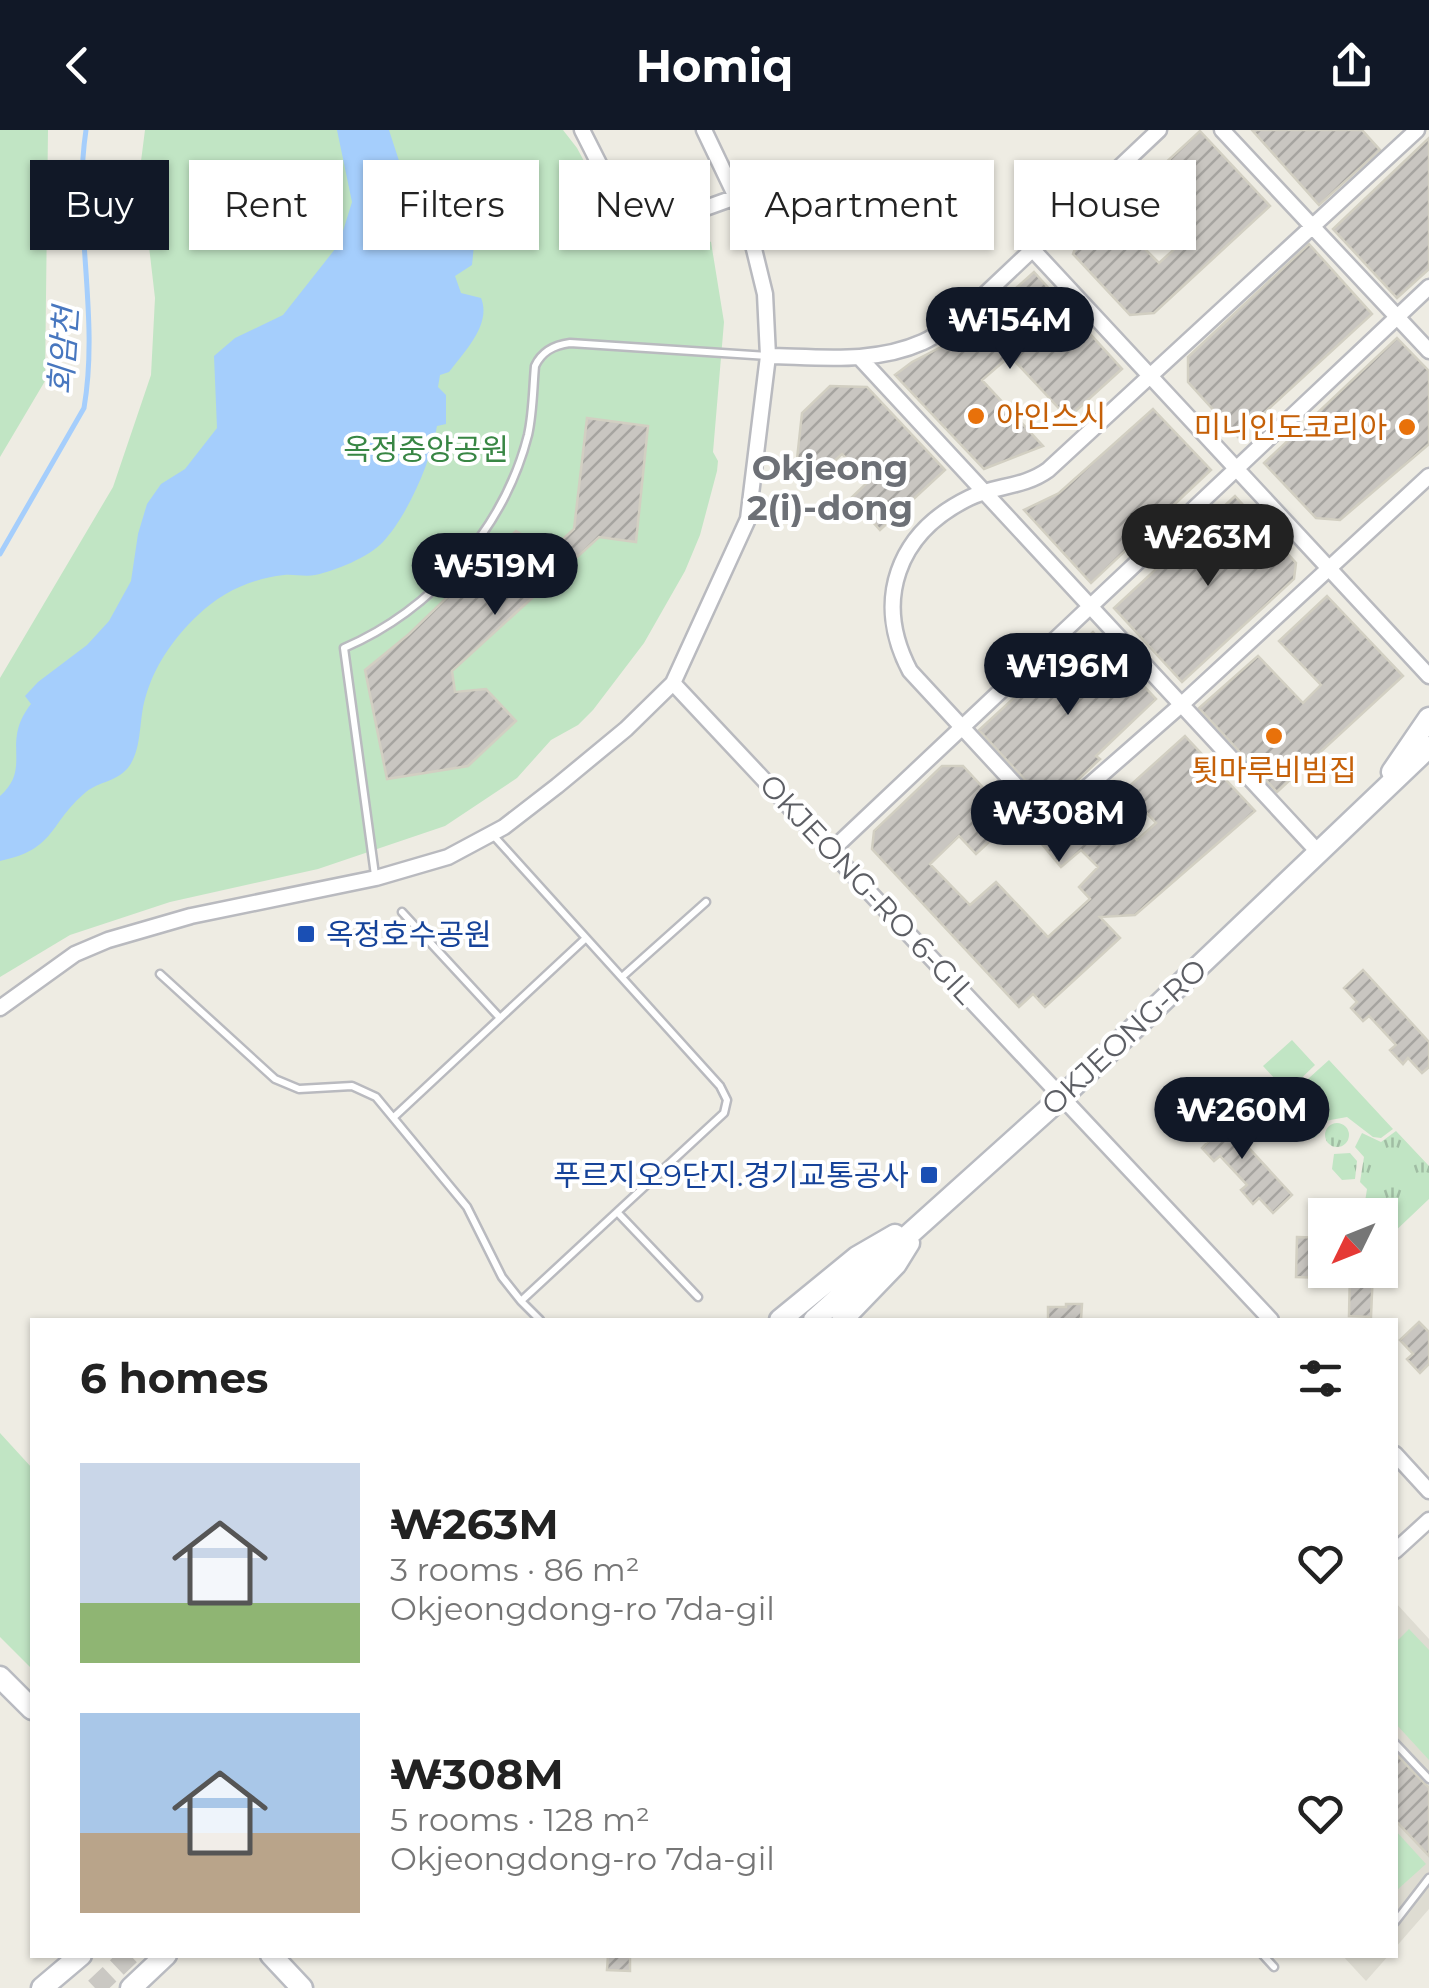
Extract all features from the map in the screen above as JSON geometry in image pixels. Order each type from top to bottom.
[{"type":"main road","points":[[1375,799],[1429,718]]},
{"type":"main road","name":"OKJEONG-RO","points":[[816,1318],[1063,1096],[1429,747]]},
{"type":"main road","points":[[1375,799],[1429,769]]},
{"type":"main road","points":[[782,1318],[856,1257],[927,1216]]},
{"type":"main road","points":[[844,1318],[896,1264],[927,1216]]},
{"type":"main road","points":[[0,1677],[30,1707]]},
{"type":"main road","points":[[42,1988],[77,1958]]},
{"type":"main road","points":[[131,1988],[163,1958]]},
{"type":"main road","points":[[275,1958],[302,1988]]},
{"type":"street","points":[[582,130],[628,219],[638,227],[650,228],[730,199]]},
{"type":"street","points":[[704,130],[730,184]]},
{"type":"street","points":[[1128,160],[1159,130]]},
{"type":"street","points":[[1222,130],[1429,351]]},
{"type":"street","points":[[1417,130],[1038,477],[964,501],[922,532],[903,561],[891,598],[897,646],[910,671],[1034,805],[1051,812],[1068,808],[1429,476]]},
{"type":"street","points":[[0,1008],[75,954],[108,940],[192,916],[376,878],[448,857],[492,834],[558,786],[673,683],[748,519],[768,356],[765,294],[752,250]]},
{"type":"street","points":[[768,356],[860,358],[891,354],[926,341],[962,316],[1033,250],[1429,676]]},
{"type":"street","points":[[832,850],[1429,287]]},
{"type":"street","points":[[860,358],[1319,853]]},
{"type":"street","name":"OKJEONG-RO 6-GIL","points":[[673,683],[1268,1318]]},
{"type":"street","points":[[1398,1457],[1429,1491]]},
{"type":"street","points":[[1398,1549],[1429,1520]]},
{"type":"lane","points":[[376,878],[344,648],[381,632],[426,597],[492,522],[528,433],[539,358],[552,347],[570,343],[768,356]]},
{"type":"lane","points":[[492,834],[720,1086],[728,1107],[520,1301]]},
{"type":"lane","points":[[622,978],[706,902]]},
{"type":"lane","points":[[402,912],[500,1018]]},
{"type":"lane","points":[[394,1116],[586,938]]},
{"type":"lane","points":[[160,974],[274,1079],[299,1088],[352,1086],[376,1097],[467,1207],[502,1277],[538,1318]]},
{"type":"lane","points":[[618,1213],[698,1298]]},
{"type":"lane","points":[[1398,1746],[1429,1780]]},
{"type":"lane","points":[[1398,1918],[1429,1878]]},
{"type":"lane","points":[[1267,1958],[1274,1966]]},
{"type":"shaded area","points":[[1398,1605],[1429,1639],[1429,1909],[1398,1945]]},
{"type":"shaded area","points":[[1345,1958],[1386,1958],[1366,1981]]},
{"type":"green space","points":[[0,130],[48,130],[48,160],[30,160],[30,250],[47,250],[45,381],[0,457]]},
{"type":"green space","name":"옥정중앙공원","points":[[145,130],[563,130],[583,160],[559,160],[559,250],[710,250],[711,242],[724,322],[713,452],[718,461],[717,471],[700,535],[685,571],[644,643],[593,710],[578,725],[551,740],[517,778],[445,826],[318,869],[170,902],[70,935],[0,977],[0,678],[113,487],[151,375],[155,298],[149,250],[169,250],[169,160],[141,160]]},
{"type":"green space","points":[[1292,1040],[1315,1065],[1287,1092],[1263,1066]]},
{"type":"green space","points":[[1329,1060],[1393,1129],[1381,1138],[1373,1137],[1347,1117],[1325,1121],[1315,1111],[1316,1105],[1299,1087]]},
{"type":"green space","points":[[1308,1113],[1317,1117],[1321,1126],[1317,1135],[1308,1139],[1299,1135],[1295,1126],[1299,1117]]},
{"type":"green space","points":[[1337,1123],[1346,1126],[1346,1144],[1337,1147],[1328,1144],[1325,1135],[1328,1126]]},
{"type":"green space","points":[[1396,1131],[1429,1166],[1429,1199],[1398,1228],[1398,1198],[1366,1198],[1367,1189],[1360,1182],[1364,1157],[1355,1147],[1362,1133],[1381,1142]]},
{"type":"green space","points":[[1350,1153],[1357,1161],[1355,1179],[1342,1180],[1332,1169],[1334,1154]]},
{"type":"green space","points":[[0,1433],[30,1466],[30,1667],[0,1637]]},
{"type":"green space","points":[[1409,1629],[1429,1650],[1429,1760],[1398,1726],[1398,1640]]},
{"type":"green space","points":[[1398,1833],[1426,1864],[1398,1889]]},
{"type":"water","points":[[337,130],[389,130],[399,160],[363,160],[363,250],[474,250],[472,265],[455,276],[461,293],[481,298],[483,308],[480,328],[469,347],[449,372],[440,375],[438,387],[446,395],[446,424],[437,426],[417,488],[401,518],[383,542],[351,563],[311,576],[284,575],[248,583],[216,600],[197,616],[172,644],[154,675],[130,765],[120,775],[86,792],[32,850],[0,861],[0,796],[14,775],[18,731],[31,704],[25,696],[87,645],[109,621],[131,581],[147,504],[161,484],[185,469],[217,428],[214,356],[235,338],[283,315],[334,250],[343,250],[343,231],[352,202]]},
{"type":"building","points":[[1252,130],[1362,130],[1380,150],[1319,205]]},
{"type":"building","points":[[1200,131],[1270,206],[1154,313],[1130,315],[1073,254],[1074,250],[1146,250],[1159,263],[1173,250],[1196,250],[1196,160],[1169,160]]},
{"type":"building","points":[[1429,138],[1429,269],[1397,298],[1333,229]]},
{"type":"building","points":[[1309,244],[1372,314],[1238,437],[1188,382],[1188,357]]},
{"type":"building","points":[[1034,272],[1122,369],[1068,418],[1010,356],[982,380],[1043,446],[984,469],[895,375],[982,326],[978,322]]},
{"type":"building","points":[[1397,338],[1429,371],[1429,444],[1340,520],[1316,518],[1264,463]]},
{"type":"building","points":[[830,386],[867,387],[945,470],[880,530],[851,498],[869,481],[842,454],[815,479],[797,459],[802,413]]},
{"type":"building","points":[[1153,409],[1211,470],[1091,583],[1024,510],[1059,493]]},
{"type":"building","points":[[587,418],[648,426],[636,542],[599,537],[452,671],[455,692],[486,689],[516,721],[468,766],[387,779],[365,670],[409,634],[516,531],[550,551],[574,529]]},
{"type":"building","points":[[1235,496],[1296,563],[1294,579],[1182,682],[1114,608]]},
{"type":"building","points":[[1327,596],[1403,676],[1277,792],[1199,708],[1258,656],[1303,703],[1321,685],[1279,641]]},
{"type":"building","points":[[1093,632],[1156,699],[1096,756],[1100,759],[1064,793],[1038,794],[979,730],[1029,684],[1033,688]]},
{"type":"building","points":[[1185,736],[1255,811],[1135,915],[1100,917],[1120,938],[1045,1007],[1033,994],[1019,1007],[872,849],[874,831],[942,766],[963,766],[1013,820],[976,854],[959,836],[930,864],[970,905],[996,882],[1048,937],[1090,899],[1079,887],[1098,867],[1081,850],[1061,867],[1040,842],[1093,796],[1137,840],[1156,823],[1125,790]]},
{"type":"building","points":[[1363,970],[1429,1042],[1429,1067],[1422,1073],[1408,1058],[1403,1064],[1390,1050],[1396,1045],[1369,1016],[1363,1021],[1351,1008],[1357,1002],[1344,988]]},
{"type":"building","points":[[1214,1110],[1292,1195],[1273,1213],[1259,1198],[1253,1204],[1241,1190],[1247,1185],[1220,1156],[1214,1161],[1202,1148],[1208,1142],[1194,1128]]},
{"type":"building","points":[[1297,1237],[1308,1237],[1308,1277],[1296,1277]]},
{"type":"building","points":[[1350,1288],[1372,1288],[1371,1317],[1349,1316]]},
{"type":"building","points":[[1082,1304],[1081,1318],[1048,1318],[1048,1307]]},
{"type":"building","points":[[1419,1322],[1429,1332],[1429,1364],[1420,1373],[1407,1359],[1413,1354],[1400,1340]]},
{"type":"building","points":[[1398,1756],[1429,1788],[1429,1856],[1398,1823]]},
{"type":"building","points":[[608,1958],[630,1958],[630,1971],[607,1970]]},
{"type":"waterway","name":"회암천","points":[[0,554],[84,408],[89,338],[82,199],[86,130]]},
{"type":"tunnel","points":[[95,1988],[127,1958]]},
{"type":"place","name":"아인스시","points":[[976,416]]},
{"type":"place","name":"미니인도코리아","points":[[1407,427]]},
{"type":"place","name":"툇마루비빔집","points":[[1274,736]]},
{"type":"place","name":"옥정호수공원","points":[[306,934]]},
{"type":"place","name":"푸르지오9단지.경기교통공사","points":[[929,1175]]},
{"type":"district","name":"Okjeong 2(i)-dong","points":[[830,487]]}]
